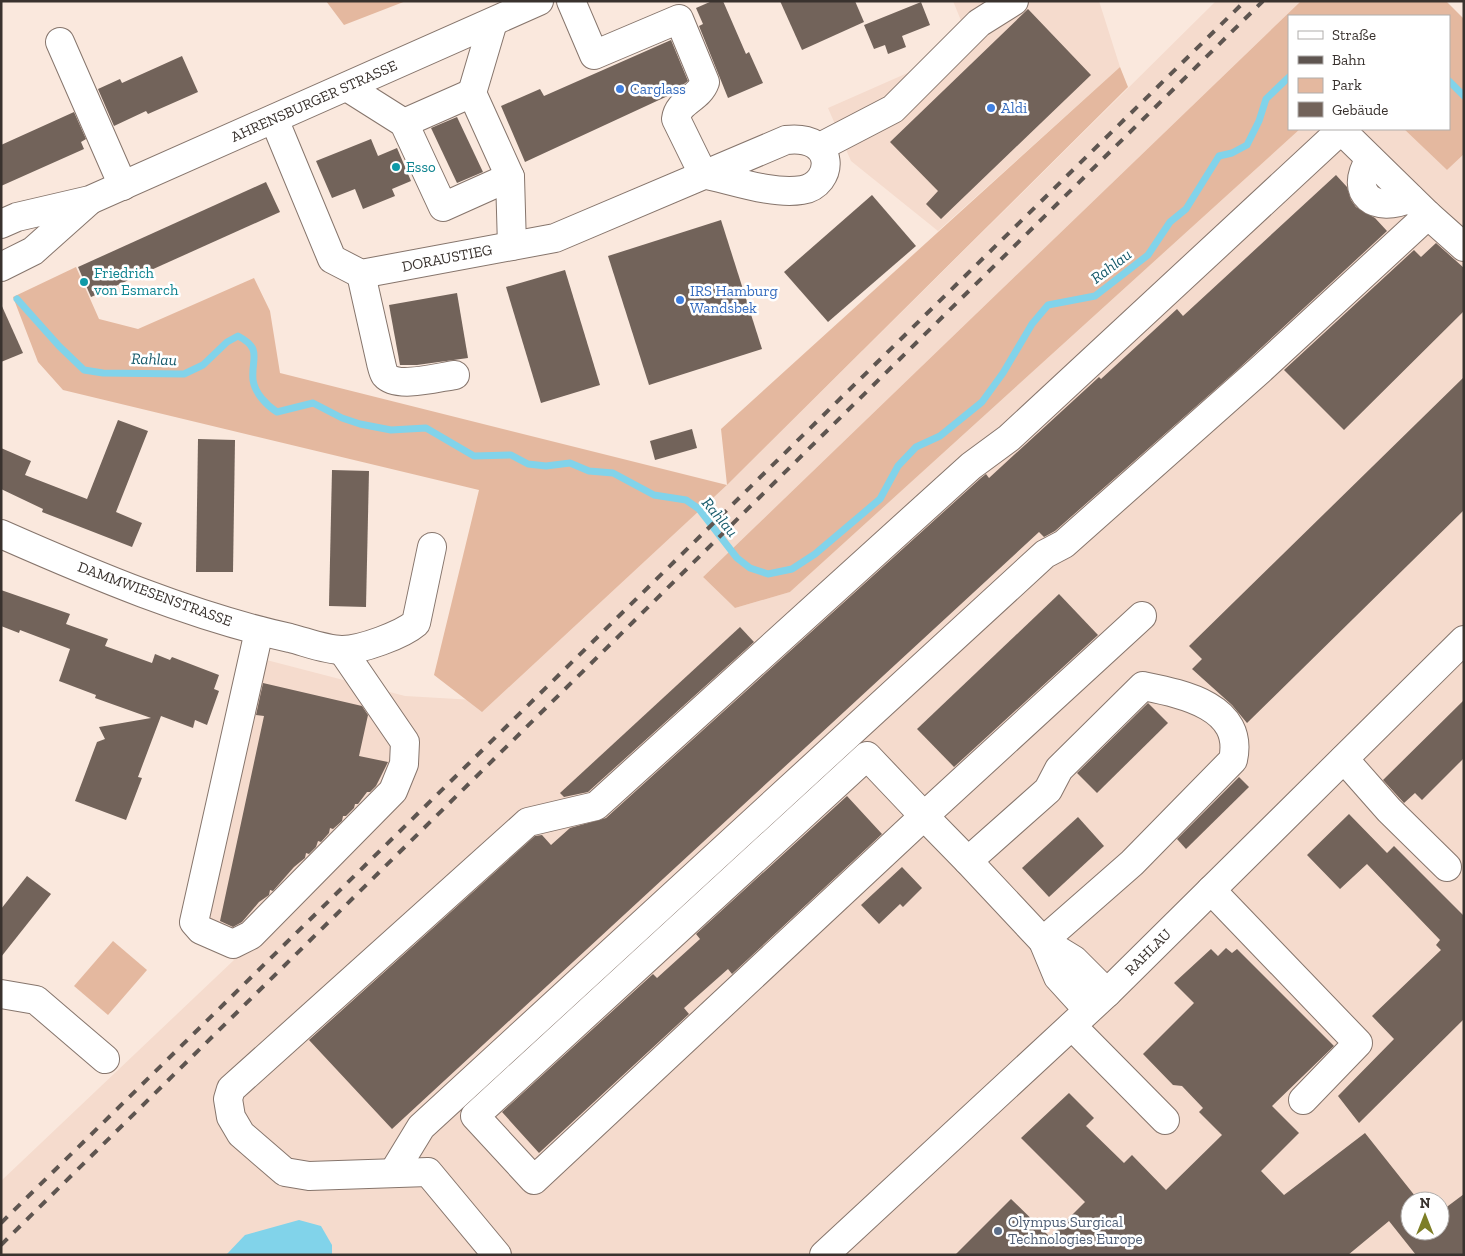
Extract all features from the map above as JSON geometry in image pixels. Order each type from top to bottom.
[{"type":"street","points":[[572,1],[594,55],[679,19],[705,82],[698,95],[679,108],[676,119],[703,174],[773,189],[804,190],[812,186],[824,172],[825,162],[820,147],[893,109],[979,23],[1015,3],[1014,1]]},
{"type":"street","name":"AHRENSBURGER STRASSE","points":[[1,224],[18,217],[90,200],[532,3]]},
{"type":"street","points":[[493,22],[472,93],[510,177],[512,246]]},
{"type":"street","points":[[60,42],[123,186]]},
{"type":"street","points":[[347,87],[404,123],[443,207],[510,177]]},
{"type":"street","points":[[404,123],[472,93]]},
{"type":"street","points":[[274,119],[332,259],[361,274],[381,364],[386,375],[396,381],[409,382],[455,375]]},
{"type":"street","points":[[497,1255],[428,1172],[309,1176],[284,1172],[242,1134],[230,1117],[228,1099],[231,1089],[528,822],[596,806],[971,466],[1009,438],[1341,130],[1370,159],[1361,177],[1366,194],[1379,204],[1419,207],[1464,247]]},
{"type":"street","name":"DORAUSTIEG","points":[[361,274],[554,238],[786,140],[806,140],[820,147]]},
{"type":"street","name":"AHRENSBURGER STRASSE","points":[[1,267],[33,251],[90,200]]},
{"type":"street","points":[[393,1173],[422,1128],[429,1121],[1037,561],[1064,544],[1169,452],[1419,207]]},
{"type":"street","name":"DAMMWIESENSTRASSE","points":[[1,534],[190,610],[259,631],[342,650]]},
{"type":"street","points":[[259,631],[194,922],[201,930],[232,944],[251,935],[393,791],[404,764],[405,742],[342,650],[378,642],[407,631],[416,623],[432,547]]},
{"type":"street","points":[[1142,616],[924,816],[534,1180],[475,1116],[867,756],[924,816],[968,861],[1043,941],[1058,977],[1089,1010],[1165,1120]]},
{"type":"street","name":"RAHLAU","points":[[824,1255],[1089,1010],[1464,640]]},
{"type":"street","points":[[968,861],[1048,790],[1059,769],[1143,686],[1182,694],[1206,703],[1225,722],[1235,738],[1233,760],[1132,863],[1043,941]]},
{"type":"street","points":[[1344,759],[1389,810],[1447,867]]},
{"type":"street","points":[[1211,890],[1358,1043],[1303,1100]]},
{"type":"street","points":[[1,994],[36,1000],[106,1059]]},
{"type":"shaded area","points":[[953,1],[1099,1],[1120,67],[938,231],[851,161],[828,108],[971,45]]},
{"type":"shaded area","points":[[1216,1],[1301,1],[703,577],[735,608],[790,592],[1299,130],[1405,130],[1447,170],[1464,154],[1464,1255],[1,1255],[1,1181],[234,960],[180,925],[251,656],[405,696],[492,701],[727,485]]},
{"type":"green space","points":[[326,1],[406,1],[344,25]]},
{"type":"green space","points":[[1301,1],[1446,1],[1464,19],[1464,154],[1447,170],[1405,130],[1450,130],[1450,15],[1288,15],[1288,130],[1299,130],[790,592],[735,608],[703,577]]},
{"type":"green space","points":[[1120,67],[1128,87],[727,485],[721,429]]},
{"type":"green space","points":[[76,267],[99,319],[138,329],[254,278],[270,311],[280,373],[727,485],[482,712],[434,675],[479,490],[63,390],[38,362],[13,297]]},
{"type":"green space","points":[[113,941],[147,970],[108,1015],[74,986]]},
{"type":"water","points":[[299,1220],[321,1226],[332,1245],[332,1255],[226,1255],[245,1235]]},
{"type":"building","points":[[712,1],[723,1],[746,54],[749,52],[763,83],[728,98],[699,26],[703,24],[696,8]]},
{"type":"building","points":[[780,1],[855,1],[864,22],[802,50]]},
{"type":"building","points":[[921,2],[930,25],[902,36],[906,47],[888,54],[885,45],[874,49],[864,25]]},
{"type":"building","name":"Aldi","points":[[1028,9],[1091,75],[941,219],[926,204],[938,191],[890,142]]},
{"type":"building","name":"Carglass","points":[[671,40],[688,81],[672,94],[525,162],[501,106],[540,89],[544,96]]},
{"type":"building","points":[[182,56],[198,92],[148,114],[146,111],[114,126],[98,89],[120,79],[122,83]]},
{"type":"building","points":[[74,112],[86,139],[81,142],[84,149],[1,186],[1,145]]},
{"type":"building","points":[[457,117],[483,172],[457,183],[431,128]]},
{"type":"building","points":[[371,139],[378,156],[397,148],[411,181],[392,189],[395,196],[363,209],[355,189],[332,198],[316,161]]},
{"type":"building","points":[[1336,175],[1347,187],[1351,200],[1356,207],[1375,218],[1387,231],[1235,372],[1055,531],[1044,537],[1039,532],[392,1129],[309,1040],[535,836],[542,835],[551,845],[570,828],[606,818],[981,478],[986,474],[989,478],[1099,377],[1101,379],[1177,309],[1183,316]]},
{"type":"building","points":[[266,182],[280,212],[91,297],[78,267]]},
{"type":"building","points":[[872,195],[916,246],[828,322],[784,272]]},
{"type":"building","points":[[721,220],[762,349],[649,385],[608,256]]},
{"type":"building","points":[[1436,243],[1464,268],[1464,311],[1344,430],[1284,370],[1414,250],[1421,257]]},
{"type":"building","points":[[565,270],[600,385],[541,403],[506,287]]},
{"type":"building","points":[[457,293],[468,358],[417,365],[400,365],[389,305]]},
{"type":"building","points":[[1,304],[23,353],[1,362]]},
{"type":"building","points":[[1464,377],[1464,510],[1247,723],[1232,705],[1192,669],[1202,659],[1189,646]]},
{"type":"building","points":[[118,420],[148,431],[116,512],[142,523],[132,547],[42,512],[43,509],[1,489],[1,448],[31,461],[25,475],[87,499]]},
{"type":"building","points":[[692,429],[697,448],[655,460],[650,441]]},
{"type":"building","points":[[198,439],[235,440],[233,572],[196,572]]},
{"type":"building","points":[[332,470],[369,471],[366,607],[329,606]]},
{"type":"building","points":[[1,590],[70,614],[66,624],[108,639],[105,646],[152,663],[155,654],[170,660],[172,657],[219,675],[214,689],[219,691],[207,725],[195,720],[193,728],[161,716],[138,777],[142,778],[126,820],[75,801],[97,742],[105,739],[99,727],[151,718],[95,698],[96,695],[59,681],[70,649],[20,630],[19,633],[1,626]]},
{"type":"building","points":[[1059,594],[1098,635],[954,767],[917,729]]},
{"type":"building","points":[[740,627],[754,642],[588,792],[564,797],[560,793]]},
{"type":"building","points":[[263,683],[362,706],[368,715],[359,756],[388,762],[376,786],[370,792],[367,792],[358,804],[355,804],[354,808],[346,816],[343,816],[342,821],[333,829],[330,828],[329,833],[321,842],[318,841],[316,847],[309,854],[306,853],[305,858],[294,867],[273,891],[270,890],[269,895],[259,902],[242,922],[233,927],[220,921],[264,716],[256,715]]},
{"type":"building","points":[[1464,700],[1464,758],[1422,800],[1415,793],[1404,803],[1383,780]]},
{"type":"building","points":[[1148,703],[1168,723],[1097,793],[1077,773]]},
{"type":"building","points":[[1239,777],[1249,787],[1186,849],[1177,839]]},
{"type":"building","points":[[847,796],[882,834],[732,974],[728,969],[684,1008],[689,1014],[539,1153],[502,1112],[653,974],[657,978],[700,939],[696,934]]},
{"type":"building","points":[[1349,814],[1387,853],[1394,846],[1464,916],[1464,1019],[1359,1123],[1338,1096],[1394,1039],[1372,1016],[1441,950],[1436,945],[1440,940],[1367,864],[1340,889],[1307,855]]},
{"type":"building","points":[[1078,817],[1104,846],[1049,897],[1022,868]]},
{"type":"building","points":[[902,867],[922,888],[903,907],[900,904],[879,924],[861,905]]},
{"type":"building","points":[[27,876],[51,894],[1,957],[1,909]]},
{"type":"building","points":[[1226,948],[1232,953],[1237,949],[1334,1046],[1272,1106],[1299,1133],[1261,1171],[1284,1195],[1365,1133],[1411,1191],[1400,1191],[1400,1235],[1389,1221],[1348,1255],[955,1255],[1011,1199],[1050,1237],[1085,1202],[1021,1138],[1069,1093],[1094,1118],[1086,1126],[1124,1163],[1132,1155],[1166,1190],[1222,1135],[1199,1112],[1203,1108],[1182,1086],[1173,1085],[1143,1054],[1194,1003],[1174,983],[1211,949],[1218,956]]},
{"type":"building","points":[[1464,1194],[1464,1255],[1416,1255],[1405,1241],[1450,1241],[1450,1204]]},
{"type":"waterway","name":"Rahlau","points":[[17,299],[59,346],[84,370],[103,373],[184,374],[203,365],[227,342],[238,336],[251,345],[253,350],[253,380],[256,389],[265,402],[277,412],[313,403],[342,418],[360,424],[391,430],[426,428],[474,456],[511,455],[528,464],[546,466],[570,463],[589,471],[613,473],[654,495],[686,500],[699,509],[737,558],[750,568],[768,574],[792,569],[815,554],[880,499],[898,466],[916,447],[940,436],[982,402],[1003,373],[1032,324],[1048,305],[1095,296],[1148,255],[1170,222],[1186,209],[1219,156],[1232,153],[1247,145],[1259,121],[1266,99],[1288,78]]},
{"type":"waterway","name":"Rahlau","points":[[1450,82],[1464,96]]},
{"type":"railway","points":[[1,1223],[1245,1]]},
{"type":"railway","points":[[1,1245],[1263,1]]},
{"type":"place","name":"Carglass","points":[[620,89]]},
{"type":"place","name":"Aldi","points":[[991,108]]},
{"type":"place","name":"Esso","points":[[396,167]]},
{"type":"place","name":"Friedrich von Esmarch","points":[[84,282]]},
{"type":"place","name":"IRS Hamburg Wandsbek","points":[[680,300]]},
{"type":"place","name":"Olympus Surgical Technologies Europe","points":[[998,1231]]}]
